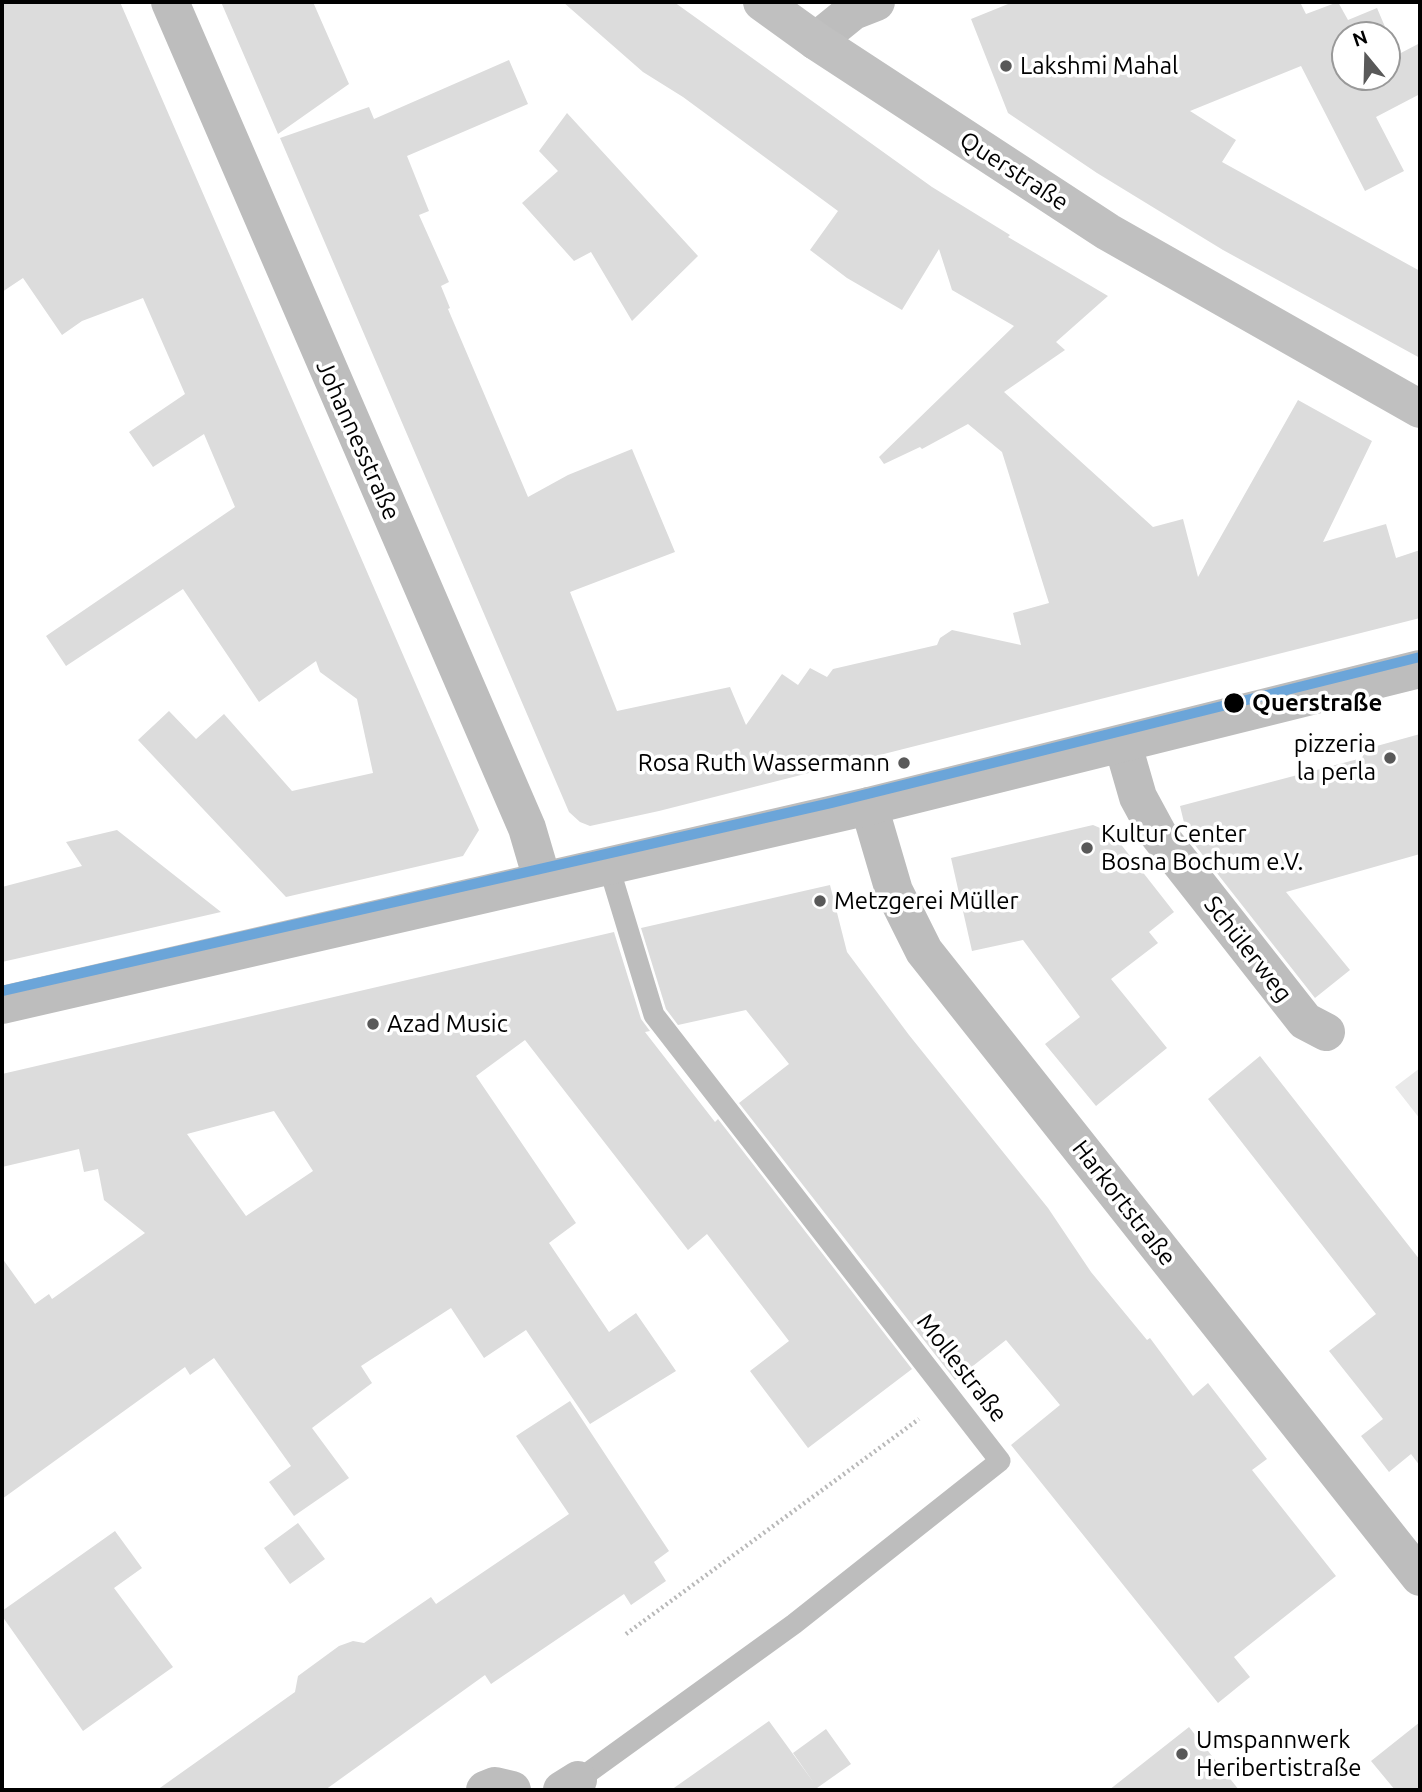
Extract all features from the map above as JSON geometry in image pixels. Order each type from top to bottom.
[{"type":"main road","name":"Querstraße","points":[[762,2],[816,41],[1108,232],[1420,409]]},
{"type":"street","name":"Johannesstraße","points":[[170,2],[527,828],[542,879]]},
{"type":"street","points":[[816,41],[853,11],[876,2]]},
{"type":"street","points":[[2,1005],[869,806],[1420,669]]},
{"type":"street","name":"Schülerweg","points":[[1122,745],[1138,797],[1158,834],[1304,1021],[1326,1032]]},
{"type":"street","name":"Harkortstraße","points":[[869,806],[894,891],[923,951],[1420,1577]]},
{"type":"street","points":[[485,1790],[495,1786],[512,1790]]},
{"type":"lane","name":"Mollestraße","points":[[570,1785],[794,1624],[1000,1461],[654,1015],[608,864]]},
{"type":"path","points":[[626,1634],[950,1396]]},
{"type":"shaded area","points":[[1420,1068],[1420,1119],[1395,1087]]},
{"type":"building","points":[[2,2],[120,2],[479,830],[463,856],[286,897],[138,740],[169,711],[196,739],[224,714],[292,791],[373,773],[357,699],[320,672],[316,661],[259,702],[183,589],[66,666],[46,636],[235,507],[204,434],[153,467],[129,432],[185,394],[143,298],[82,321],[62,335],[23,278],[2,292]]},
{"type":"building","points":[[221,2],[313,2],[349,84],[278,134]]},
{"type":"building","points":[[563,2],[674,2],[932,187],[1010,235],[1008,237],[1108,296],[1056,342],[1065,350],[1004,392],[1153,527],[1183,519],[1198,577],[1298,400],[1372,441],[1323,542],[1386,524],[1396,558],[1420,550],[1420,618],[659,811],[590,826],[580,822],[569,812],[280,138],[369,107],[374,119],[509,60],[528,104],[407,156],[429,211],[419,215],[449,282],[441,286],[450,308],[448,309],[528,497],[568,475],[632,449],[675,552],[570,592],[617,711],[730,687],[746,725],[782,674],[798,685],[810,668],[827,677],[833,669],[937,645],[940,638],[952,630],[1021,645],[1013,613],[1049,603],[1002,452],[968,424],[922,449],[920,447],[884,464],[879,457],[1014,326],[952,290],[939,249],[902,310],[847,278],[810,250],[838,211],[683,97],[643,72]]},
{"type":"building","points":[[1013,2],[1300,2],[1306,14],[1338,2],[1348,20],[1377,8],[1383,21],[1331,21],[1331,91],[1401,91],[1401,53],[1420,43],[1420,94],[1376,117],[1404,171],[1365,191],[1301,66],[1190,111],[1236,140],[1222,162],[1420,271],[1420,358],[1223,250],[1097,173],[1008,113],[971,19]]},
{"type":"building","points":[[567,113],[698,256],[632,321],[591,252],[574,261],[522,203],[558,171],[539,151]]},
{"type":"building","points":[[1420,734],[1420,854],[1286,892],[1350,970],[1315,998],[1187,835],[1180,806],[1362,758],[1366,749]]},
{"type":"building","points":[[1093,825],[1112,833],[1174,912],[1149,932],[1158,943],[1111,979],[1167,1048],[1096,1106],[1045,1044],[1080,1017],[1023,940],[972,951],[951,858]]},
{"type":"building","points":[[117,830],[221,912],[2,962],[2,887],[82,866],[66,842]]},
{"type":"building","points":[[830,885],[847,952],[909,1035],[1048,1208],[1091,1272],[1147,1340],[1150,1338],[1193,1396],[1208,1383],[1267,1459],[1252,1470],[1336,1576],[1234,1657],[1250,1677],[1218,1703],[1011,1445],[1060,1405],[1006,1340],[955,1380],[739,1103],[789,1064],[746,1010],[678,1025],[666,1009],[641,928]]},
{"type":"building","points":[[614,932],[641,1019],[650,1031],[645,1032],[715,1122],[718,1119],[912,1369],[808,1448],[750,1371],[789,1341],[707,1234],[688,1250],[525,1040],[476,1076],[576,1223],[549,1243],[609,1332],[636,1313],[676,1371],[590,1424],[526,1330],[484,1358],[451,1308],[361,1366],[372,1383],[312,1428],[349,1478],[294,1516],[269,1482],[291,1466],[214,1358],[190,1375],[185,1367],[2,1499],[2,1258],[35,1304],[49,1294],[52,1299],[145,1233],[104,1200],[98,1169],[84,1172],[79,1149],[2,1167],[2,1074]],"holes":[[[274,1111],[313,1171],[246,1216],[187,1134]]]},
{"type":"building","points":[[1260,1056],[1420,1260],[1420,1466],[1411,1454],[1389,1472],[1361,1436],[1383,1419],[1329,1351],[1376,1314],[1208,1099]]},
{"type":"building","points":[[570,1401],[669,1551],[654,1562],[666,1581],[631,1605],[624,1594],[491,1684],[485,1675],[325,1790],[157,1790],[295,1692],[298,1676],[339,1646],[353,1641],[364,1643],[431,1597],[436,1604],[569,1514],[516,1436]]},
{"type":"building","points":[[298,1523],[325,1559],[290,1584],[264,1548]]},
{"type":"building","points":[[115,1531],[142,1568],[114,1588],[173,1667],[83,1731],[2,1616],[2,1611]]},
{"type":"building","points":[[769,1721],[814,1783],[793,1753],[826,1729],[851,1764],[817,1788],[819,1790],[671,1790]]},
{"type":"building","points":[[1420,1722],[1420,1790],[1395,1790],[1371,1761]]},
{"type":"building","name":"Umspannwerk Heribertistraße","points":[[1189,1727],[1239,1790],[1109,1790]]},
{"type":"transit line","points":[[2,991],[831,803],[1420,657]]},
{"type":"place","name":"Lakshmi Mahal","points":[[1006,66]]},
{"type":"place","name":"Querstraße","points":[[1234,703]]},
{"type":"place","name":"pizzeria la perla","points":[[1390,758]]},
{"type":"place","name":"Rosa Ruth Wassermann","points":[[904,763]]},
{"type":"place","name":"Kultur Center Bosna Bochum e.V.","points":[[1087,848]]},
{"type":"place","name":"Metzgerei Müller","points":[[820,901]]},
{"type":"place","name":"Azad Music","points":[[373,1024]]},
{"type":"place","name":"Umspannwerk Heribertistraße","points":[[1182,1754]]}]
